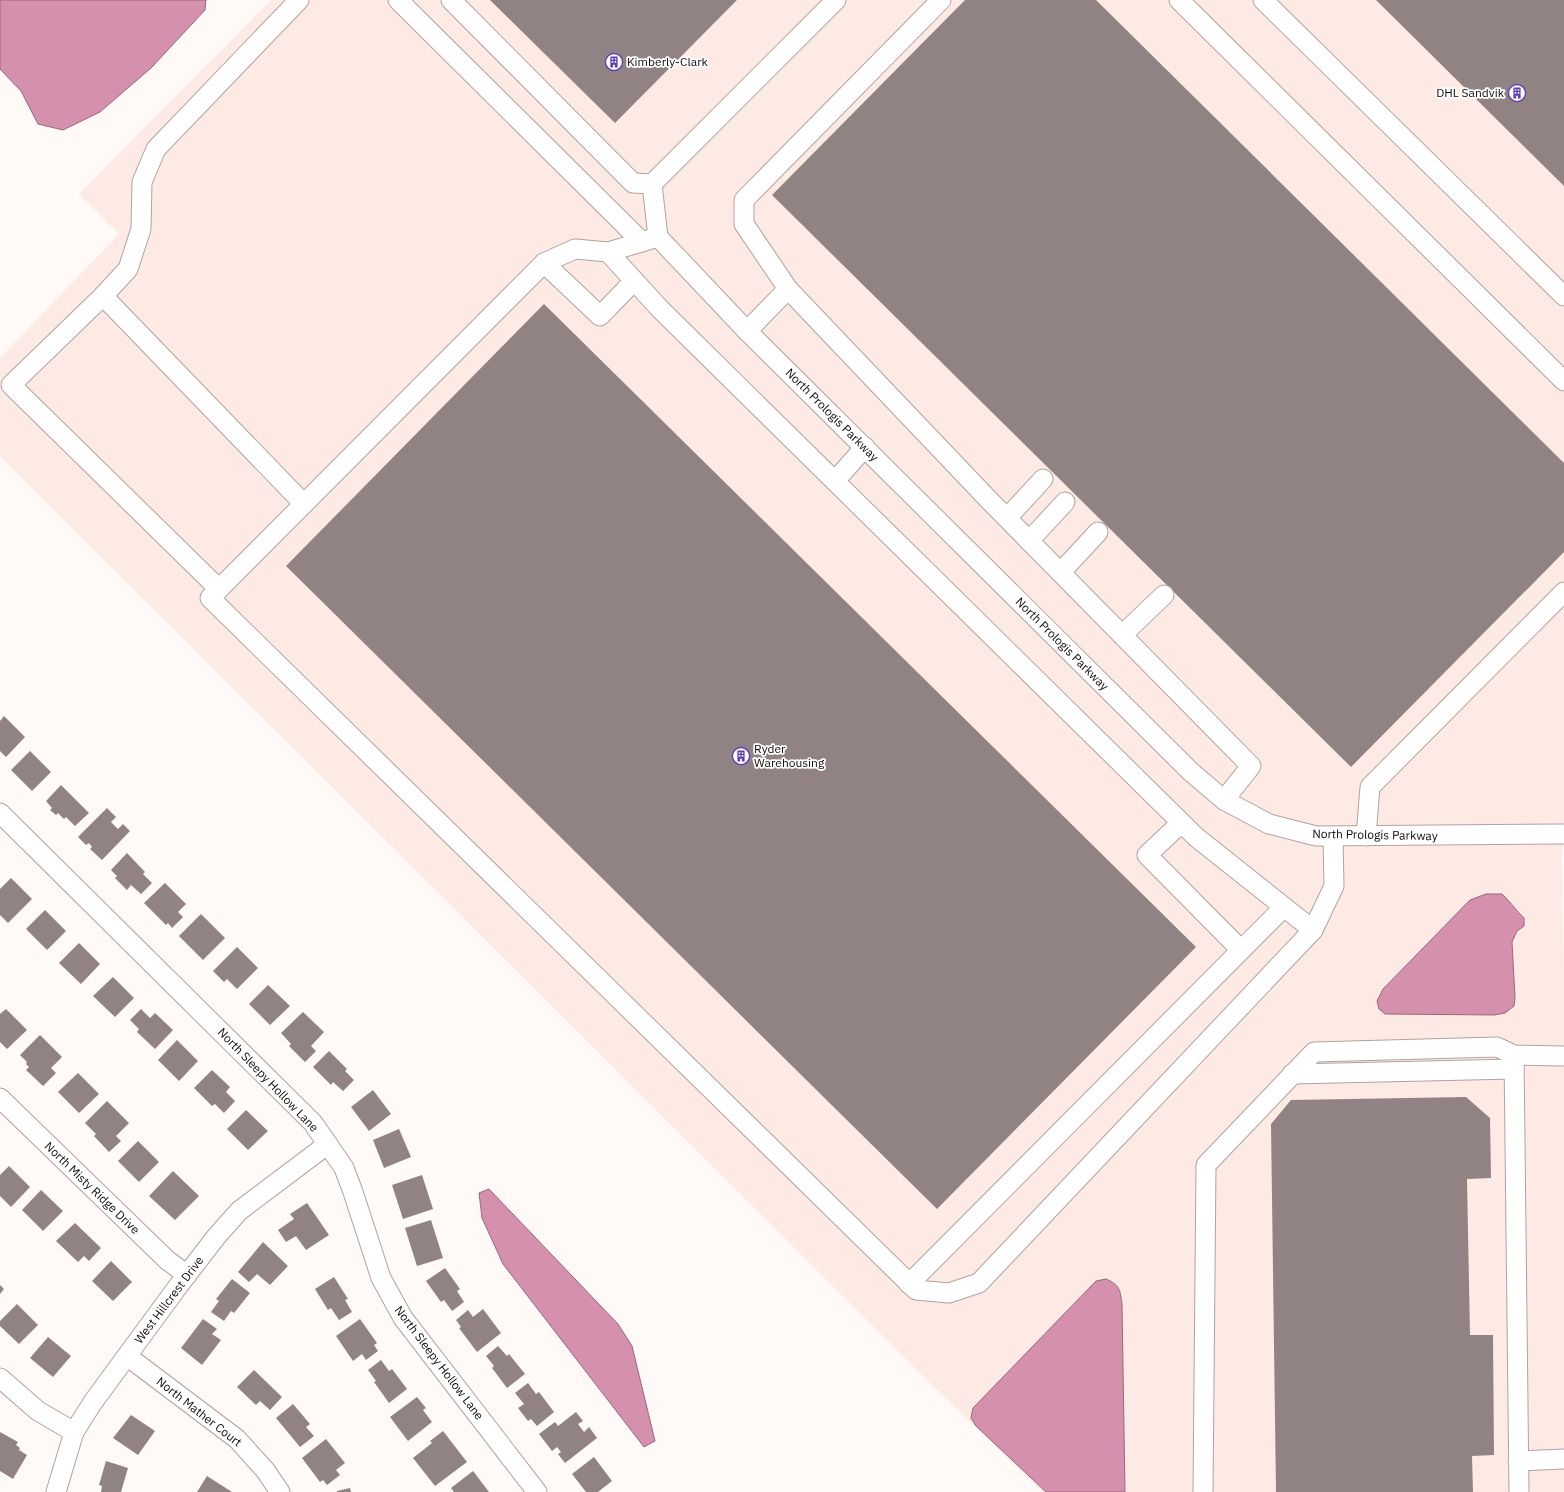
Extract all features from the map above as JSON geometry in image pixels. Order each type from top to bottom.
[{"type":"street","points":[[219,589],[11,385],[103,296],[128,269],[141,229],[142,182],[156,149],[299,0]]},
{"type":"street","name":"North Prologis Parkway","points":[[398,0],[747,331],[1191,772],[1224,800],[1269,824],[1316,836],[1564,834]]},
{"type":"street","points":[[451,0],[633,183],[652,184]]},
{"type":"street","points":[[836,0],[652,184],[650,240],[608,252],[575,249],[544,263],[210,598],[916,1290],[949,1293],[980,1284],[1313,930],[1334,886],[1333,836]]},
{"type":"street","points":[[941,0],[744,200],[744,224],[788,289],[1029,541],[1251,766],[1224,800]]},
{"type":"street","points":[[1179,0],[1564,380]]},
{"type":"street","points":[[1263,0],[1564,296]]},
{"type":"street","points":[[608,252],[666,314],[1181,823],[1196,837],[1313,930]]},
{"type":"street","points":[[544,263],[600,316],[634,281]]},
{"type":"street","points":[[747,331],[788,289]]},
{"type":"street","points":[[103,296],[304,504]]},
{"type":"street","points":[[835,481],[865,448]]},
{"type":"street","points":[[1007,518],[1043,479]]},
{"type":"street","points":[[1029,541],[1065,502]]},
{"type":"street","points":[[1060,572],[1098,532]]},
{"type":"street","points":[[1366,836],[1370,787],[1564,592]]},
{"type":"street","points":[[1122,635],[1164,595]]},
{"type":"street","name":"North Sleepy Hollow Lane","points":[[0,813],[313,1123],[344,1168],[380,1278],[403,1318],[537,1492]]},
{"type":"street","points":[[1181,823],[1147,855],[1241,950]]},
{"type":"street","points":[[910,1284],[1284,907]]},
{"type":"street","points":[[1203,1492],[1206,1165],[1292,1074],[1514,1062],[1564,1056]]},
{"type":"street","points":[[1514,1062],[1519,1492]]},
{"type":"street","name":"North Misty Ridge Drive","points":[[0,1098],[167,1260],[187,1275]]},
{"type":"street","name":"West Hillcrest Drive","points":[[56,1492],[74,1432],[93,1402],[216,1237],[239,1212],[328,1144]]},
{"type":"street","name":"North Mather Court","points":[[127,1356],[237,1439],[265,1470],[280,1492]]},
{"type":"street","points":[[0,1378],[38,1411],[74,1432]]},
{"type":"street","points":[[1518,1461],[1564,1459]]},
{"type":"shaded area","points":[[0,0],[206,0],[205,10],[151,68],[100,112],[63,130],[38,124],[21,91],[0,69]]},
{"type":"shaded area","points":[[271,0],[1564,0],[1564,813],[1562,858],[1564,980],[1564,1492],[1043,1492],[931,1384],[0,456],[0,358],[119,234],[79,194]]},
{"type":"shaded area","points":[[1486,894],[1502,894],[1524,918],[1524,926],[1517,931],[1512,942],[1515,998],[1514,1006],[1505,1013],[1494,1015],[1385,1014],[1379,1009],[1377,1001],[1383,989],[1470,900]]},
{"type":"shaded area","points":[[489,1189],[618,1324],[632,1346],[655,1441],[644,1447],[503,1264],[482,1218],[479,1193]]},
{"type":"shaded area","points":[[1106,1279],[1117,1286],[1121,1295],[1122,1304],[1125,1492],[1046,1492],[976,1426],[971,1418],[973,1408],[1096,1281]]},
{"type":"building","name":"Kimberly-Clark","points":[[490,0],[737,0],[615,123]]},
{"type":"building","points":[[965,0],[1096,0],[1564,463],[1564,552],[1351,767],[772,195]]},
{"type":"building","name":"DHL Sandvik","points":[[1376,0],[1564,0],[1564,186]]},
{"type":"building","name":"Ryder Warehousing","points":[[544,304],[1196,947],[937,1209],[286,566]]},
{"type":"building","points":[[4,716],[25,737],[6,757],[0,751],[0,721]]},
{"type":"building","points":[[30,751],[51,772],[32,791],[11,770]]},
{"type":"building","points":[[61,785],[89,813],[75,826],[66,817],[64,819],[58,813],[56,815],[50,810],[52,808],[46,801]]},
{"type":"building","points":[[107,808],[116,817],[111,822],[118,829],[123,824],[130,831],[102,860],[90,849],[92,847],[89,843],[86,845],[78,837]]},
{"type":"building","points":[[127,853],[145,872],[143,874],[152,883],[141,894],[131,885],[127,890],[115,878],[117,876],[111,870]]},
{"type":"building","points":[[11,878],[32,899],[8,923],[0,915],[0,889]]},
{"type":"building","points":[[165,883],[186,904],[178,912],[183,917],[172,928],[168,923],[166,925],[144,903]]},
{"type":"building","points":[[45,910],[66,931],[47,950],[26,929]]},
{"type":"building","points":[[201,914],[225,938],[203,960],[179,936]]},
{"type":"building","points":[[79,943],[100,964],[81,984],[59,963]]},
{"type":"building","points":[[237,947],[258,968],[237,989],[227,979],[224,982],[213,971]]},
{"type":"building","points":[[113,977],[134,998],[115,1017],[93,996]]},
{"type":"building","points":[[268,985],[290,1006],[270,1025],[249,1004]]},
{"type":"building","points":[[6,1009],[27,1030],[7,1049],[0,1042],[0,1014]]},
{"type":"building","points":[[141,1009],[150,1018],[155,1013],[173,1030],[155,1049],[137,1032],[139,1029],[130,1020]]},
{"type":"building","points":[[303,1012],[324,1032],[311,1046],[316,1051],[305,1062],[289,1046],[291,1044],[281,1033]]},
{"type":"building","points":[[40,1035],[62,1057],[51,1068],[56,1073],[43,1086],[26,1070],[29,1067],[26,1064],[27,1062],[20,1055]]},
{"type":"building","points":[[177,1040],[198,1061],[179,1081],[158,1060]]},
{"type":"building","points":[[329,1051],[347,1069],[345,1071],[354,1080],[343,1091],[333,1082],[331,1085],[313,1067]]},
{"type":"building","points":[[212,1070],[230,1087],[226,1092],[235,1101],[224,1113],[215,1104],[212,1106],[194,1088]]},
{"type":"building","points":[[78,1073],[99,1094],[79,1113],[58,1092]]},
{"type":"building","points":[[373,1090],[391,1114],[369,1131],[351,1107]]},
{"type":"building","points":[[1466,1097],[1490,1118],[1491,1178],[1467,1179],[1470,1335],[1493,1335],[1494,1455],[1472,1456],[1473,1492],[1276,1492],[1271,1124],[1291,1100]]},
{"type":"building","points":[[107,1101],[129,1123],[116,1136],[121,1141],[109,1152],[94,1136],[96,1134],[85,1123]]},
{"type":"building","points":[[246,1110],[268,1131],[248,1150],[227,1129]]},
{"type":"building","points":[[399,1129],[411,1157],[384,1168],[373,1140]]},
{"type":"building","points":[[138,1141],[159,1162],[139,1182],[118,1161]]},
{"type":"building","points":[[9,1166],[30,1187],[11,1207],[0,1196],[0,1175]]},
{"type":"building","points":[[173,1171],[199,1196],[175,1220],[149,1196]]},
{"type":"building","points":[[422,1175],[433,1209],[403,1219],[392,1185]]},
{"type":"building","points":[[41,1190],[63,1211],[43,1231],[22,1210]]},
{"type":"building","points":[[307,1203],[329,1235],[306,1250],[296,1236],[286,1242],[278,1230],[294,1219],[290,1214]]},
{"type":"building","points":[[431,1220],[443,1258],[417,1266],[405,1228]]},
{"type":"building","points":[[75,1223],[101,1248],[89,1261],[84,1256],[78,1262],[56,1241]]},
{"type":"building","points":[[263,1242],[288,1266],[270,1285],[257,1274],[249,1282],[238,1272]]},
{"type":"building","points":[[111,1261],[132,1282],[113,1301],[92,1281]]},
{"type":"building","points":[[445,1268],[460,1289],[457,1291],[464,1302],[452,1311],[444,1300],[441,1302],[426,1281]]},
{"type":"building","points":[[334,1277],[348,1299],[345,1300],[352,1312],[339,1320],[331,1308],[328,1310],[315,1289]]},
{"type":"building","points":[[232,1279],[250,1293],[234,1313],[231,1311],[224,1321],[211,1312],[219,1301],[216,1299]]},
{"type":"building","points":[[0,1285],[4,1289],[0,1294]]},
{"type":"building","points":[[17,1304],[38,1325],[19,1344],[0,1326],[0,1321]]},
{"type":"building","points":[[483,1309],[501,1333],[477,1352],[459,1328],[461,1327],[456,1320],[468,1310],[473,1317]]},
{"type":"building","points":[[203,1319],[217,1329],[212,1334],[221,1340],[202,1365],[181,1348]]},
{"type":"building","points":[[360,1319],[377,1343],[374,1345],[378,1351],[366,1360],[362,1354],[353,1361],[336,1336]]},
{"type":"building","points":[[48,1337],[71,1356],[53,1377],[30,1358]]},
{"type":"building","points":[[498,1346],[507,1356],[509,1354],[525,1374],[507,1388],[492,1368],[494,1366],[486,1356]]},
{"type":"building","points":[[381,1360],[389,1371],[392,1369],[407,1389],[389,1403],[374,1382],[376,1381],[368,1370]]},
{"type":"building","points":[[254,1370],[282,1397],[270,1410],[260,1401],[256,1405],[237,1387]]},
{"type":"building","points":[[528,1383],[536,1394],[539,1392],[554,1412],[537,1426],[531,1419],[528,1421],[518,1408],[524,1404],[515,1393]]},
{"type":"building","points":[[417,1397],[426,1408],[423,1410],[432,1422],[408,1441],[390,1417]]},
{"type":"building","points":[[293,1404],[310,1424],[306,1427],[314,1436],[300,1447],[276,1418]]},
{"type":"building","points":[[576,1412],[583,1421],[578,1424],[584,1432],[589,1427],[597,1438],[565,1463],[558,1454],[561,1452],[557,1447],[552,1451],[539,1434],[555,1422],[558,1426]]},
{"type":"building","points":[[131,1415],[155,1431],[138,1455],[113,1438]]},
{"type":"building","points":[[443,1431],[467,1462],[435,1486],[413,1458],[432,1443],[430,1441]]},
{"type":"building","points":[[0,1432],[18,1442],[16,1445],[20,1448],[19,1450],[27,1455],[13,1479],[0,1471]]},
{"type":"building","points":[[326,1439],[345,1463],[336,1470],[340,1475],[327,1485],[323,1480],[320,1482],[302,1458]]},
{"type":"building","points":[[594,1457],[612,1481],[598,1492],[586,1492],[572,1474]]},
{"type":"building","points":[[106,1461],[128,1468],[121,1492],[101,1492],[102,1486],[99,1485]]},
{"type":"building","points":[[473,1471],[489,1492],[454,1492],[451,1488]]},
{"type":"building","points":[[207,1476],[232,1492],[197,1492]]},
{"type":"building","points":[[350,1488],[351,1492],[337,1492],[337,1491]]},
{"type":"place","name":"Kimberly-Clark","points":[[614,62]]},
{"type":"place","name":"DHL Sandvik","points":[[1517,93]]},
{"type":"place","name":"Ryder Warehousing","points":[[741,756]]}]
